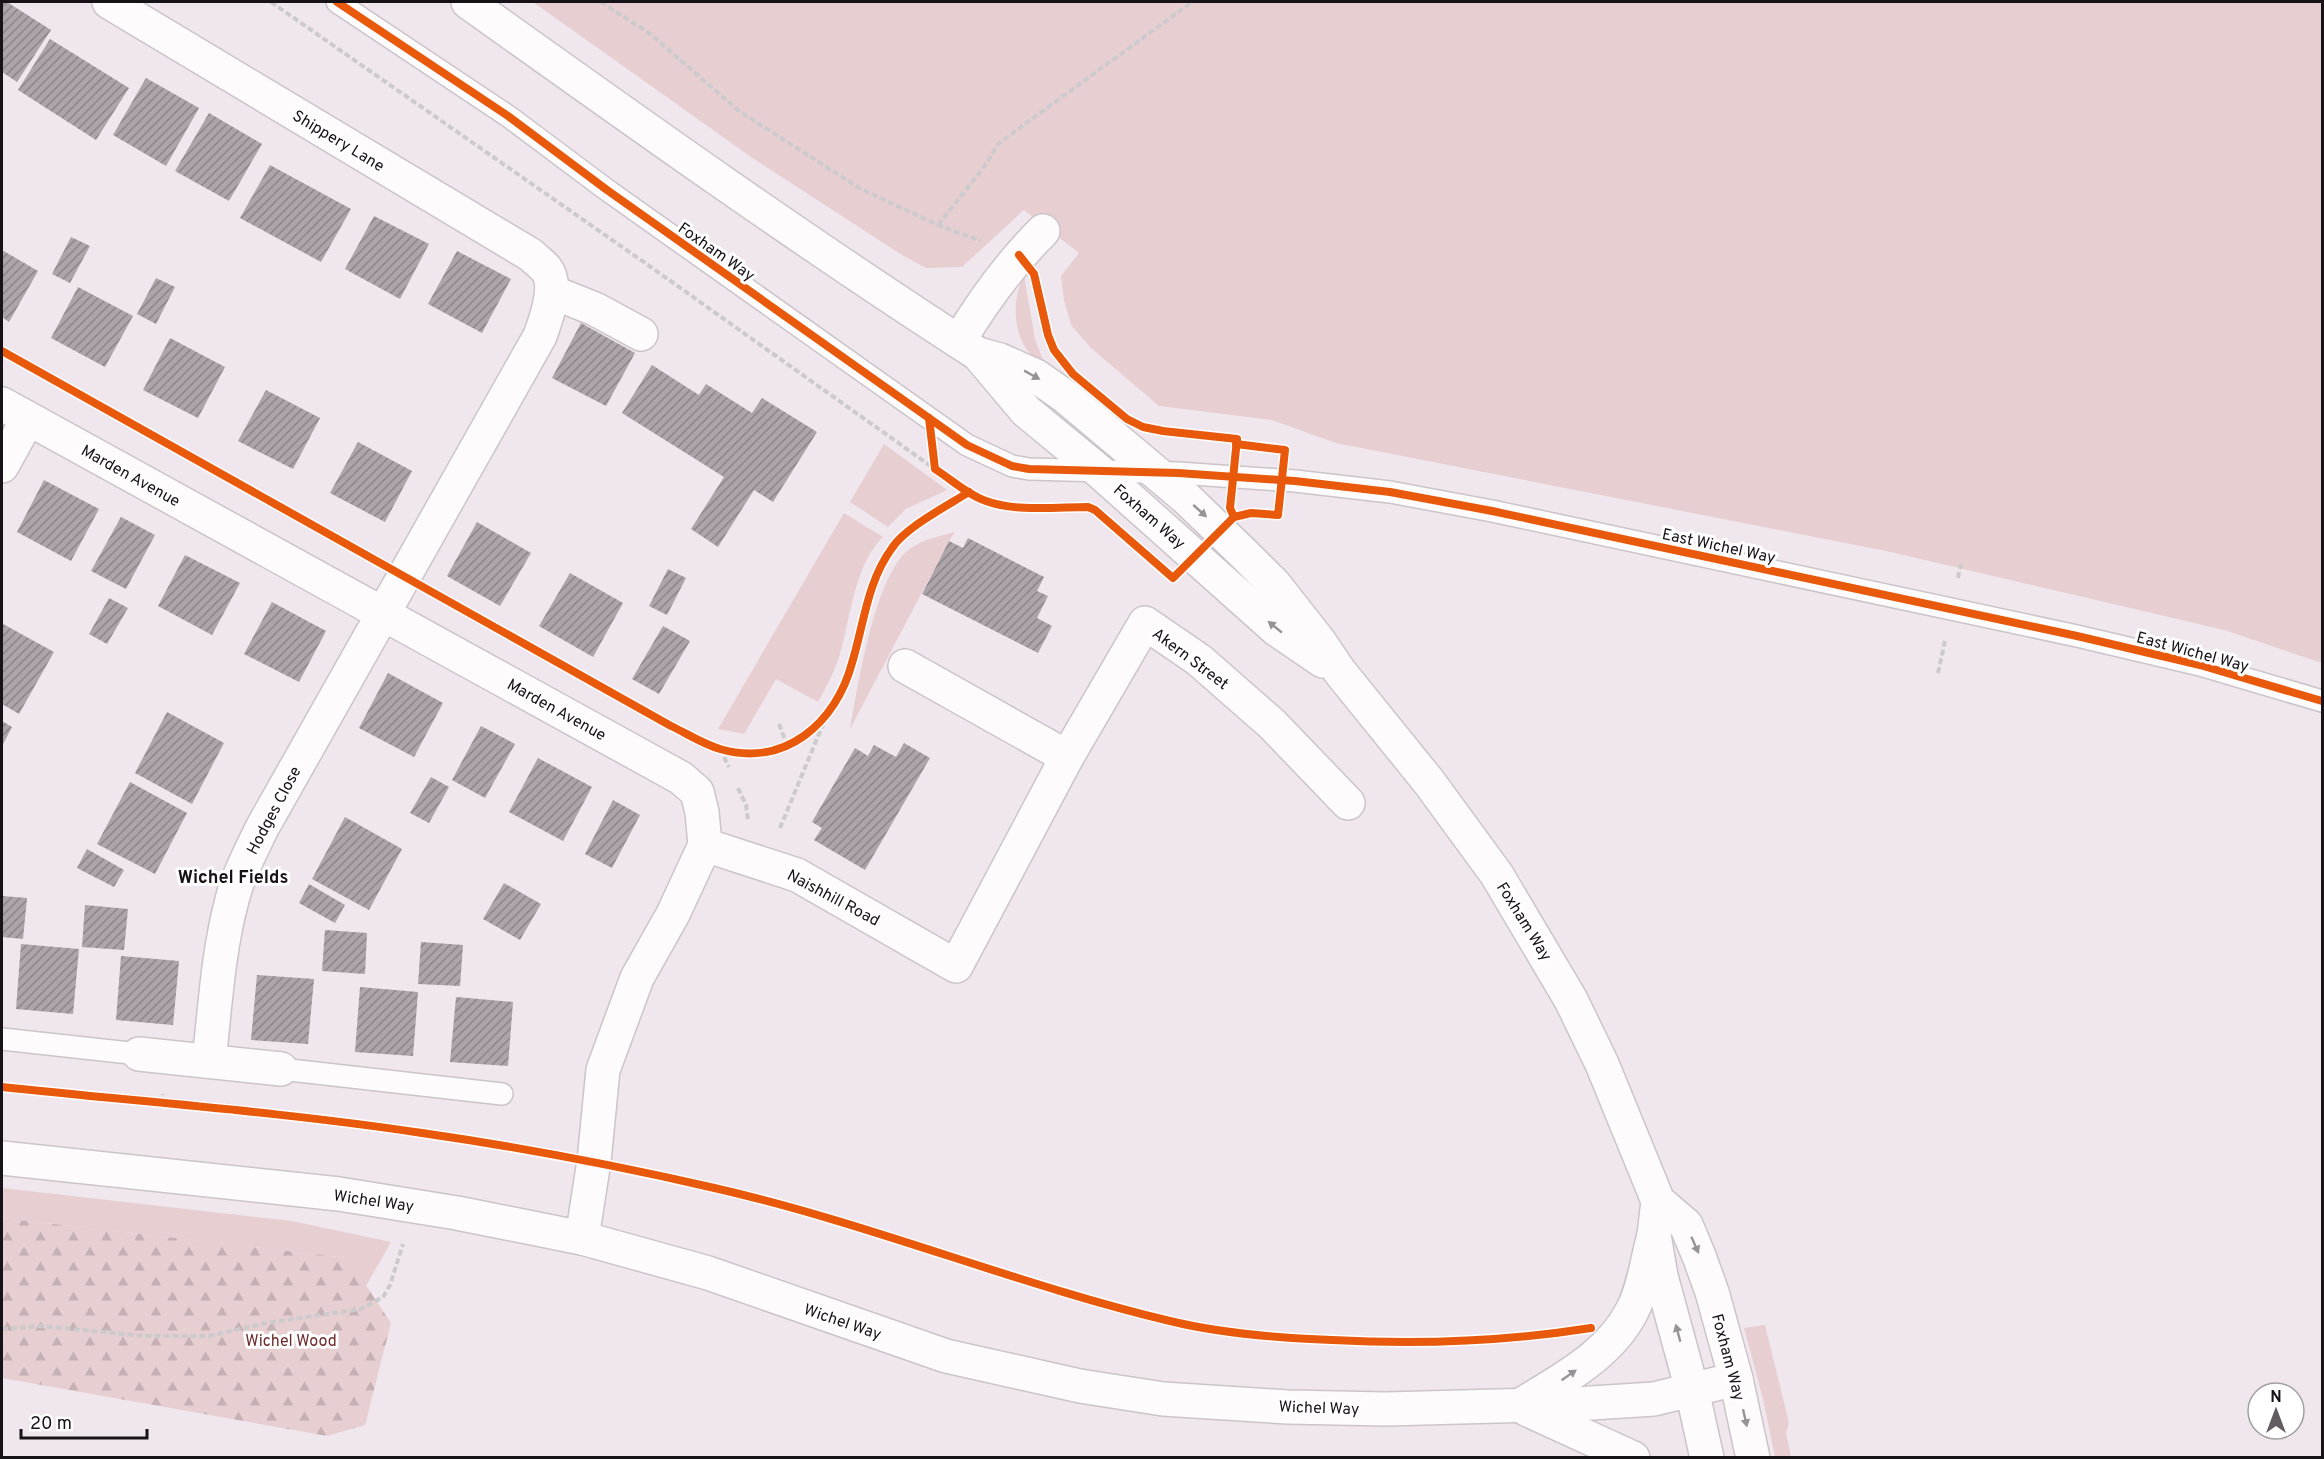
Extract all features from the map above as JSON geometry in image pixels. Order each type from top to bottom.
[{"type":"street","name":"Shippery Lane","points":[[109,2],[531,255],[548,271],[552,292]]},
{"type":"street","name":"Foxham Way","points":[[468,2],[816,248],[968,348],[1036,376],[1066,397],[1220,529],[1275,585],[1319,640],[1340,672],[1429,782],[1497,875],[1557,972],[1602,1064],[1658,1201],[1686,1226],[1700,1256],[1736,1379],[1753,1458]]},
{"type":"street","points":[[968,348],[992,289],[1019,255],[1043,231]]},
{"type":"street","points":[[383,613],[540,336],[548,314],[552,292],[595,309],[641,334]]},
{"type":"street","name":"Foxham Way","points":[[968,348],[1021,406],[1100,472],[1276,629],[1340,672]]},
{"type":"street","points":[[2,466],[15,412]]},
{"type":"street","name":"Marden Avenue","points":[[15,412],[681,777],[697,792],[702,812],[705,845]]},
{"type":"street","name":"Hodges Close","points":[[209,1061],[221,954],[232,900],[246,861],[262,828],[383,613]]},
{"type":"street","name":"Akern Street","points":[[956,966],[1067,757],[1145,623],[1199,660],[1272,724],[1348,803]]},
{"type":"street","points":[[905,666],[1067,757]]},
{"type":"street","points":[[582,1238],[594,1161],[603,1070],[637,978],[673,914],[705,845]]},
{"type":"street","name":"Naishhill Road","points":[[705,845],[797,875],[956,966]]},
{"type":"street","points":[[139,1054],[280,1069]]},
{"type":"street","name":"Wichel Way","points":[[2,1158],[339,1194],[582,1238],[708,1273],[946,1356],[1080,1386],[1163,1399],[1288,1407],[1386,1409],[1519,1406],[1643,1400],[1736,1379]]},
{"type":"street","name":"Foxham Way","points":[[1658,1201],[1654,1235],[1661,1276],[1692,1390],[1707,1458]]},
{"type":"street","points":[[1519,1406],[1575,1371],[1598,1353],[1623,1327],[1640,1293],[1654,1235]]},
{"type":"street","points":[[1519,1406],[1633,1458]]},
{"type":"lane","name":"Foxham Way","points":[[337,2],[508,116],[607,190],[967,445],[1012,466],[1046,471],[1100,472]]},
{"type":"lane","name":"East Wichel Way","points":[[1100,472],[1233,476],[1334,485],[1390,492],[1492,511],[2088,638],[2200,665],[2322,701]]},
{"type":"lane","points":[[2,1039],[139,1054]]},
{"type":"lane","points":[[280,1069],[502,1094]]},
{"type":"path","points":[[271,2],[648,264],[944,475]]},
{"type":"path","points":[[601,2],[649,33],[738,111],[861,189],[938,225],[1019,255]]},
{"type":"path","points":[[938,225],[984,167],[999,143],[1192,2]]},
{"type":"path","points":[[929,418],[936,469]]},
{"type":"path","points":[[779,830],[831,709]]},
{"type":"path","points":[[809,734],[826,717]]},
{"type":"path","points":[[776,750],[790,743],[779,724]]},
{"type":"path","points":[[710,744],[724,749],[733,777]]},
{"type":"path","points":[[738,786],[746,805],[749,824]]},
{"type":"path","points":[[150,1103],[172,1105]]},
{"type":"path","points":[[2,1329],[41,1326],[145,1336],[209,1336],[266,1323],[361,1309],[383,1297],[390,1285],[415,1206]]},
{"type":"green space","points":[[533,2],[2322,2],[2322,663],[2224,630],[1886,551],[1336,443],[1272,420],[1159,406],[1092,349],[1071,325],[1064,300],[1061,276],[1079,253],[1024,210],[962,267],[926,268],[902,255],[751,157]]},
{"type":"green space","points":[[1024,276],[1035,339],[1047,371],[1027,350],[1019,333],[1016,303]]},
{"type":"green space","points":[[884,444],[947,490],[906,509],[888,527],[850,502]]},
{"type":"green space","points":[[844,513],[883,537],[866,561],[860,575],[839,657],[818,702],[776,679],[744,734],[718,729]]},
{"type":"green space","points":[[955,532],[850,729],[863,659],[887,580],[898,561],[911,548],[927,540]]},
{"type":"green space","points":[[2,1188],[292,1221],[391,1242],[366,1286],[347,1258],[2,1218]]},
{"type":"green space","name":"Wichel Wood","points":[[2,1218],[348,1258],[391,1323],[365,1425],[327,1436],[2,1378]]},
{"type":"green space","points":[[1765,1325],[1789,1423],[1786,1433],[1791,1457],[1775,1457],[1763,1399],[1744,1328]]},
{"type":"building","points":[[2,2],[7,2],[51,30],[17,82],[2,72]]},
{"type":"building","points":[[50,39],[129,88],[96,140],[18,90]]},
{"type":"building","points":[[146,78],[199,108],[166,166],[113,135]]},
{"type":"building","points":[[209,113],[262,144],[229,201],[175,171]]},
{"type":"building","points":[[270,165],[351,209],[321,262],[240,218]]},
{"type":"building","points":[[374,216],[429,244],[400,299],[345,269]]},
{"type":"building","points":[[71,237],[90,246],[70,283],[52,274]]},
{"type":"building","points":[[2,250],[38,271],[9,322],[2,317]]},
{"type":"building","points":[[457,251],[511,279],[482,333],[428,304]]},
{"type":"building","points":[[156,278],[175,287],[156,324],[137,314]]},
{"type":"building","points":[[78,287],[133,316],[105,367],[51,338]]},
{"type":"building","points":[[581,323],[635,353],[606,406],[552,378]]},
{"type":"building","points":[[170,338],[225,367],[198,418],[143,390]]},
{"type":"building","points":[[652,365],[699,395],[706,384],[752,413],[762,398],[817,432],[773,502],[754,490],[718,547],[691,529],[724,477],[622,413]]},
{"type":"building","points":[[266,390],[320,418],[293,469],[238,441]]},
{"type":"building","points":[[358,442],[412,471],[385,522],[330,493]]},
{"type":"building","points":[[44,480],[99,509],[71,561],[17,532]]},
{"type":"building","points":[[121,517],[155,535],[126,589],[91,571]]},
{"type":"building","points":[[477,522],[531,553],[500,606],[447,576]]},
{"type":"building","points":[[968,538],[1044,577],[1037,591],[1048,596],[1037,618],[1052,626],[1038,653],[922,594],[949,541],[963,548]]},
{"type":"building","points":[[185,555],[240,583],[212,635],[158,606]]},
{"type":"building","points":[[668,569],[686,578],[667,615],[649,606]]},
{"type":"building","points":[[570,573],[623,603],[593,657],[539,626]]},
{"type":"building","points":[[109,598],[128,608],[107,644],[89,634]]},
{"type":"building","points":[[272,602],[326,631],[299,682],[244,654]]},
{"type":"building","points":[[3,624],[54,652],[19,714],[2,704]]},
{"type":"building","points":[[663,626],[690,641],[659,694],[632,679]]},
{"type":"building","points":[[388,673],[443,703],[414,757],[359,728]]},
{"type":"building","points":[[167,712],[224,743],[192,804],[135,773]]},
{"type":"building","points":[[2,721],[12,727],[2,746]]},
{"type":"building","points":[[481,726],[515,744],[485,798],[452,780]]},
{"type":"building","points":[[904,743],[930,758],[865,870],[814,840],[822,828],[812,822],[855,748],[868,756],[874,745],[896,757]]},
{"type":"building","points":[[538,758],[592,787],[563,841],[509,812]]},
{"type":"building","points":[[431,777],[449,787],[429,823],[410,813]]},
{"type":"building","points":[[130,782],[187,813],[155,874],[97,844]]},
{"type":"building","points":[[613,800],[640,815],[612,868],[585,854]]},
{"type":"building","points":[[345,817],[402,849],[369,910],[312,879]]},
{"type":"building","points":[[87,849],[124,870],[114,887],[77,868]]},
{"type":"building","points":[[504,883],[541,904],[520,940],[483,919]]},
{"type":"building","points":[[309,884],[345,905],[335,923],[299,903]]},
{"type":"building","points":[[2,896],[27,898],[23,939],[2,937]]},
{"type":"building","points":[[85,905],[128,909],[124,950],[82,947]]},
{"type":"building","points":[[325,930],[367,933],[365,974],[322,971]]},
{"type":"building","points":[[421,942],[463,945],[460,986],[418,984]]},
{"type":"building","points":[[21,944],[79,949],[73,1014],[16,1009]]},
{"type":"building","points":[[121,956],[179,961],[173,1025],[116,1020]]},
{"type":"building","points":[[257,975],[314,979],[308,1044],[251,1040]]},
{"type":"building","points":[[360,987],[418,992],[413,1056],[355,1052]]},
{"type":"building","points":[[456,997],[513,1002],[508,1066],[450,1062]]},
{"type":"cycle path","points":[[337,2],[508,116],[607,190],[967,445],[1012,466],[1029,469],[1178,473],[1295,481],[1390,492],[1492,511],[2077,636],[2200,665],[2322,701]]},
{"type":"cycle path","points":[[929,418],[935,469],[966,491],[986,501],[1010,507],[1088,507],[1095,510],[1173,578],[1234,517],[1230,508],[1237,439],[1143,427],[1127,419],[1073,374],[1054,350],[1048,335],[1034,274],[1019,255]]},
{"type":"cycle path","points":[[2,351],[671,726],[714,747],[744,753],[766,752],[786,746],[804,736],[820,722],[834,704],[844,685],[872,589],[892,548],[907,532],[969,492]]},
{"type":"cycle path","points":[[1234,517],[1251,513],[1278,515],[1285,450],[1236,444]]},
{"type":"cycle path","points":[[2,1087],[265,1113],[370,1126],[494,1144],[602,1164],[768,1201],[1112,1306],[1210,1329],[1291,1338],[1398,1342],[1493,1339],[1591,1328]]},
{"type":"district","name":"Wichel Fields","points":[[233,877]]}]
